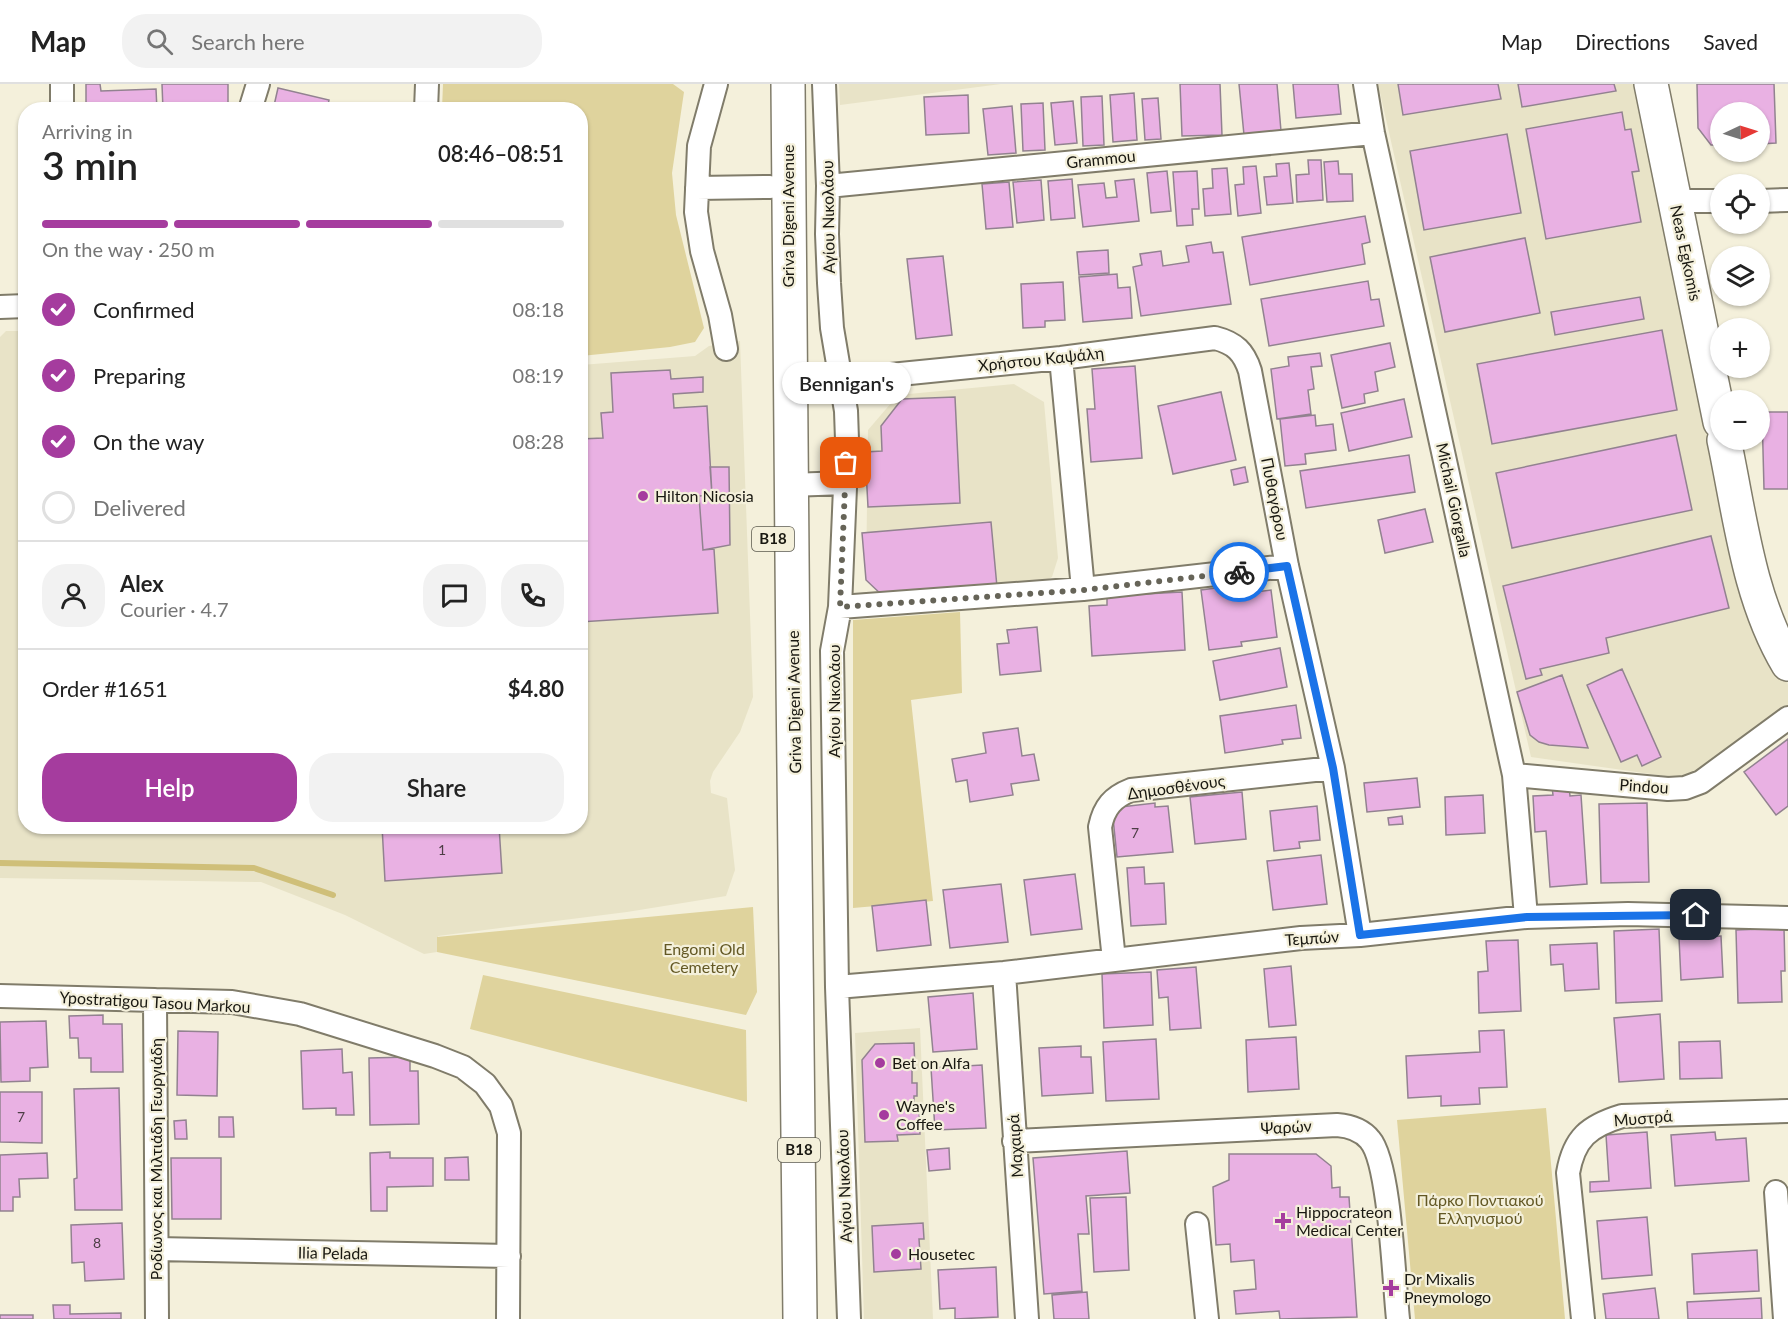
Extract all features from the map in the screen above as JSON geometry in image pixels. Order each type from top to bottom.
[{"type":"main road","name":"Griva Digeni Avenue","points":[[770,84],[779,1319]]},
{"type":"main road","name":"Griva Digeni Avenue","points":[[788,84],[790,485],[800,1319]]},
{"type":"main road","name":"Neas Egkomis","points":[[1651,84],[1713,390]]},
{"type":"main road","points":[[1726,450],[1752,575],[1768,624],[1788,664]]},
{"type":"street","points":[[62,84],[62,102]]},
{"type":"street","points":[[252,102],[258,84]]},
{"type":"street","points":[[426,102],[427,84]]},
{"type":"street","points":[[716,84],[699,146],[698,231],[720,315],[726,349]]},
{"type":"street","name":"Αγίου Νικολάου","points":[[824,84],[829,283],[832,328],[846,411],[847,440],[840,607],[832,651],[837,987],[849,1319]]},
{"type":"street","name":"Michail Giorgalla","points":[[1365,84],[1373,133],[1514,775],[1527,917]]},
{"type":"street","name":"Grammou","points":[[828,186],[1373,133]]},
{"type":"street","points":[[697,188],[770,187]]},
{"type":"street","points":[[1770,201],[1788,200]]},
{"type":"street","points":[[1675,201],[1710,201]]},
{"type":"street","points":[[0,307],[18,306]]},
{"type":"street","name":"Χρήστου Καψάλη","points":[[840,380],[1061,358],[1215,338],[1228,341],[1239,348]]},
{"type":"street","name":"Πυθαγόρου","points":[[1239,348],[1250,371],[1287,566],[1333,768],[1360,935]]},
{"type":"street","points":[[1061,358],[1083,590]]},
{"type":"street","points":[[790,485],[845,483]]},
{"type":"street","points":[[840,607],[1083,590],[1287,566]]},
{"type":"street","name":"Pindou","points":[[1514,775],[1668,789],[1685,788],[1701,782],[1788,718]]},
{"type":"street","name":"Δημοσθένους","points":[[1114,960],[1100,827],[1102,814],[1109,803],[1119,795],[1131,790],[1333,768]]},
{"type":"street","name":"Τεμπών","points":[[837,987],[1004,973],[1301,938],[1360,935],[1527,917],[1628,914],[1788,918]]},
{"type":"street","name":"Μαχαιρά","points":[[1004,973],[1027,1319]]},
{"type":"street","name":"Ypostratigou Tasou Markou","points":[[0,996],[232,1002],[300,1014],[435,1056],[462,1067],[485,1084],[501,1106],[509,1133],[508,1319]]},
{"type":"street","name":"Ροδίωνος και Μιλτιάδη Γεωργιάδη","points":[[154,1000],[157,1319]]},
{"type":"street","name":"Μυστρά","points":[[1583,1319],[1568,1173],[1571,1156],[1578,1141],[1590,1129],[1622,1116],[1788,1111]]},
{"type":"street","name":"Ψαρών","points":[[1014,1141],[1337,1125],[1349,1126],[1360,1131],[1377,1150],[1384,1176],[1398,1319]]},
{"type":"street","points":[[1776,1192],[1785,1319]]},
{"type":"street","points":[[1197,1224],[1207,1319]]},
{"type":"street","name":"Ilia Pelada","points":[[157,1249],[509,1256]]},
{"type":"shaded area","points":[[839,84],[1001,84],[840,105]]},
{"type":"shaded area","points":[[1378,84],[1644,84],[1710,359],[1710,378],[1714,378],[1717,390],[1710,390],[1710,450],[1732,450],[1788,685],[1788,705],[1686,779],[1531,757]]},
{"type":"shaded area","points":[[6,331],[18,331],[18,834],[588,834],[588,364],[695,356],[709,346],[740,341],[753,697],[740,732],[713,772],[710,781],[711,793],[727,798],[735,870],[726,896],[627,912],[438,936],[437,952],[424,954],[345,915],[261,882],[0,878],[0,337]]},
{"type":"shaded area","points":[[1014,384],[1044,402],[1058,558],[1052,577],[1033,587],[884,597],[866,580],[868,430],[898,395]]},
{"type":"shaded area","points":[[920,1028],[933,1319],[864,1319],[855,1033]]},
{"type":"green space","points":[[443,84],[673,84],[684,92],[672,173],[676,215],[704,328],[695,342],[670,347],[588,355],[588,102],[442,102]]},
{"type":"green space","points":[[960,612],[962,693],[911,700],[933,901],[853,908],[853,620]]},
{"type":"green space","name":"Engomi Old Cemetery","points":[[753,907],[757,992],[746,1015],[437,952],[437,937]]},
{"type":"green space","points":[[483,975],[746,1030],[747,1102],[470,1029]]},
{"type":"green space","name":"Πάρκο Ποντιακού Ελληνισμού","points":[[1546,1108],[1565,1319],[1415,1319],[1397,1120]]},
{"type":"building","points":[[86,84],[100,84],[101,91],[156,89],[157,102],[86,102]]},
{"type":"building","points":[[162,84],[228,84],[228,102],[163,102]]},
{"type":"building","points":[[1180,84],[1220,84],[1222,135],[1182,136]]},
{"type":"building","points":[[1239,84],[1277,84],[1281,131],[1244,135]]},
{"type":"building","points":[[1293,84],[1338,84],[1341,114],[1296,118]]},
{"type":"building","points":[[1398,84],[1498,84],[1501,99],[1403,115]]},
{"type":"building","points":[[1518,84],[1614,84],[1616,91],[1522,107]]},
{"type":"building","points":[[1697,84],[1774,84],[1776,143],[1770,143],[1770,102],[1710,102],[1710,144],[1698,128]]},
{"type":"building","points":[[278,88],[329,100],[329,102],[275,102]]},
{"type":"building","points":[[1134,93],[1137,140],[1113,142],[1110,95]]},
{"type":"building","points":[[968,95],[969,133],[926,135],[924,97]]},
{"type":"building","points":[[1102,96],[1104,145],[1083,146],[1081,97]]},
{"type":"building","points":[[1158,98],[1161,139],[1145,140],[1142,99]]},
{"type":"building","points":[[1073,101],[1077,143],[1055,145],[1051,103]]},
{"type":"building","points":[[1043,103],[1045,150],[1023,151],[1021,104]]},
{"type":"building","points":[[1012,106],[1016,153],[988,155],[983,109]]},
{"type":"building","points":[[1622,112],[1625,130],[1631,129],[1639,171],[1632,172],[1641,222],[1546,239],[1526,129]]},
{"type":"building","points":[[1507,134],[1521,213],[1424,230],[1410,151]]},
{"type":"building","points":[[1308,160],[1321,160],[1323,200],[1297,202],[1296,175],[1309,174]]},
{"type":"building","points":[[1338,161],[1339,174],[1352,174],[1353,201],[1327,202],[1324,162]]},
{"type":"building","points":[[1289,163],[1293,203],[1267,205],[1264,177],[1277,176],[1276,164]]},
{"type":"building","points":[[1256,166],[1261,213],[1238,216],[1235,185],[1244,184],[1243,167]]},
{"type":"building","points":[[1227,168],[1231,214],[1205,216],[1203,189],[1213,188],[1212,169]]},
{"type":"building","points":[[1167,171],[1171,211],[1151,213],[1147,173]]},
{"type":"building","points":[[1197,171],[1199,209],[1192,209],[1193,225],[1177,226],[1173,172]]},
{"type":"building","points":[[1072,179],[1075,218],[1051,220],[1048,181]]},
{"type":"building","points":[[1134,179],[1139,221],[1083,227],[1078,185],[1104,183],[1106,198],[1117,197],[1115,181]]},
{"type":"building","points":[[1041,180],[1044,220],[1017,223],[1013,182]]},
{"type":"building","points":[[1009,182],[1013,227],[986,229],[982,184]]},
{"type":"building","points":[[1365,216],[1370,242],[1362,244],[1365,264],[1250,285],[1242,237]]},
{"type":"building","points":[[1525,238],[1540,313],[1445,332],[1430,257]]},
{"type":"building","points":[[1211,242],[1213,253],[1223,252],[1231,304],[1141,316],[1133,267],[1142,265],[1140,254],[1161,251],[1163,266],[1189,262],[1186,246]]},
{"type":"building","points":[[1108,250],[1109,273],[1079,275],[1077,252]]},
{"type":"building","points":[[943,256],[952,335],[916,339],[907,259]]},
{"type":"building","points":[[1117,274],[1118,288],[1130,287],[1132,318],[1083,322],[1079,277]]},
{"type":"building","points":[[1368,281],[1371,300],[1379,299],[1384,326],[1269,346],[1261,299]]},
{"type":"building","points":[[1063,282],[1065,320],[1045,321],[1045,327],[1023,328],[1021,284]]},
{"type":"building","points":[[1640,297],[1644,319],[1555,335],[1551,312]]},
{"type":"building","points":[[1662,330],[1677,410],[1492,444],[1477,364]]},
{"type":"building","points":[[1390,343],[1395,367],[1375,372],[1378,391],[1364,394],[1365,403],[1342,408],[1331,355]]},
{"type":"building","points":[[1320,353],[1322,366],[1311,367],[1314,389],[1308,390],[1311,414],[1277,419],[1271,369],[1289,366],[1288,357]]},
{"type":"building","points":[[1135,366],[1142,458],[1091,462],[1087,409],[1095,409],[1092,369]]},
{"type":"building","name":"Hilton Nicosia","points":[[670,370],[671,379],[703,377],[703,392],[673,394],[674,408],[707,406],[712,495],[699,496],[703,550],[714,549],[718,613],[588,621],[588,439],[603,438],[601,413],[613,412],[611,373]]},
{"type":"building","points":[[1221,392],[1236,460],[1173,474],[1158,406]]},
{"type":"building","points":[[955,397],[960,503],[868,507],[865,452],[882,451],[881,426],[902,399]]},
{"type":"building","points":[[1404,399],[1412,437],[1349,451],[1341,413]]},
{"type":"building","points":[[1770,412],[1788,412],[1788,489],[1764,489],[1763,450],[1770,450]]},
{"type":"building","points":[[1315,415],[1316,426],[1333,424],[1336,450],[1305,454],[1306,464],[1285,466],[1280,419]]},
{"type":"building","points":[[1676,435],[1692,510],[1512,548],[1496,473]]},
{"type":"building","points":[[1409,455],[1415,492],[1306,508],[1300,471]]},
{"type":"building","points":[[710,467],[729,467],[730,545],[703,550],[699,496],[712,495]]},
{"type":"building","points":[[1245,467],[1248,482],[1234,485],[1231,470]]},
{"type":"building","points":[[1425,509],[1433,542],[1385,553],[1378,520]]},
{"type":"building","points":[[991,522],[997,587],[884,597],[866,580],[862,533]]},
{"type":"building","points":[[1711,536],[1729,608],[1606,638],[1609,653],[1540,669],[1542,675],[1526,679],[1503,586]]},
{"type":"building","points":[[1231,586],[1232,595],[1271,590],[1277,637],[1241,642],[1242,646],[1209,650],[1201,590]]},
{"type":"building","points":[[1182,592],[1185,650],[1092,656],[1089,606],[1107,605],[1107,596]]},
{"type":"building","points":[[1037,627],[1041,671],[1000,675],[997,644],[1009,643],[1007,630]]},
{"type":"building","points":[[1280,648],[1287,687],[1220,700],[1213,661]]},
{"type":"building","points":[[1622,669],[1661,757],[1642,766],[1637,755],[1621,762],[1587,685]]},
{"type":"building","points":[[1562,675],[1588,748],[1549,745],[1539,742],[1530,735],[1517,692]]},
{"type":"building","points":[[1296,705],[1301,738],[1282,740],[1283,744],[1225,753],[1220,716]]},
{"type":"building","points":[[1018,728],[1022,756],[1034,754],[1039,780],[1011,784],[1013,795],[970,802],[967,780],[956,782],[952,759],[986,753],[983,733]]},
{"type":"building","points":[[1788,739],[1788,806],[1776,815],[1744,772]]},
{"type":"building","points":[[1417,778],[1420,807],[1367,812],[1364,783]]},
{"type":"building","points":[[1569,786],[1570,796],[1581,795],[1587,884],[1550,887],[1546,831],[1535,832],[1533,796],[1553,795],[1552,787]]},
{"type":"building","points":[[1242,792],[1246,839],[1195,844],[1190,797]]},
{"type":"building","points":[[1483,795],[1485,833],[1446,835],[1445,797]]},
{"type":"building","points":[[1155,803],[1155,807],[1168,806],[1173,852],[1117,857],[1112,808]]},
{"type":"building","points":[[1647,803],[1649,882],[1601,883],[1599,804]]},
{"type":"building","points":[[1317,806],[1320,840],[1299,842],[1300,848],[1274,851],[1270,811]]},
{"type":"building","points":[[1402,816],[1403,824],[1389,825],[1388,818]]},
{"type":"building","points":[[382,834],[500,834],[502,873],[385,881]]},
{"type":"building","points":[[1321,855],[1327,904],[1273,910],[1267,861]]},
{"type":"building","points":[[1144,867],[1145,884],[1164,883],[1166,924],[1131,926],[1127,868]]},
{"type":"building","points":[[1075,874],[1082,929],[1031,935],[1024,880]]},
{"type":"building","points":[[1001,884],[1008,942],[950,948],[943,890]]},
{"type":"building","points":[[926,900],[931,945],[877,951],[872,906]]},
{"type":"building","points":[[1784,928],[1785,971],[1781,971],[1782,1002],[1738,1003],[1736,930]]},
{"type":"building","points":[[1659,929],[1662,1001],[1616,1003],[1614,931]]},
{"type":"building","points":[[1721,936],[1723,977],[1681,980],[1679,938]]},
{"type":"building","points":[[1518,940],[1521,1011],[1479,1013],[1478,972],[1488,971],[1486,941]]},
{"type":"building","points":[[1597,943],[1599,989],[1565,991],[1563,964],[1551,965],[1550,945]]},
{"type":"building","points":[[1291,966],[1296,1025],[1269,1027],[1264,969]]},
{"type":"building","points":[[1196,967],[1201,1028],[1170,1030],[1168,997],[1159,998],[1157,970]]},
{"type":"building","points":[[1151,972],[1153,1025],[1104,1028],[1102,974]]},
{"type":"building","points":[[973,993],[977,1049],[933,1052],[928,997]]},
{"type":"building","points":[[1660,1014],[1664,1079],[1619,1082],[1614,1018]]},
{"type":"building","points":[[103,1015],[103,1024],[122,1024],[123,1072],[91,1072],[91,1058],[79,1058],[78,1038],[70,1038],[69,1016]]},
{"type":"building","points":[[46,1021],[48,1067],[30,1068],[30,1081],[1,1082],[0,1022]]},
{"type":"building","points":[[1504,1030],[1507,1087],[1479,1088],[1480,1104],[1441,1106],[1441,1096],[1408,1098],[1406,1056],[1480,1052],[1479,1031]]},
{"type":"building","points":[[178,1031],[218,1032],[217,1096],[177,1095]]},
{"type":"building","points":[[1296,1037],[1299,1089],[1248,1092],[1246,1040]]},
{"type":"building","points":[[1156,1039],[1159,1099],[1106,1101],[1103,1042]]},
{"type":"building","points":[[1720,1041],[1722,1078],[1680,1079],[1679,1042]]},
{"type":"building","points":[[914,1043],[915,1070],[912,1070],[912,1083],[917,1083],[914,1106],[919,1106],[920,1134],[897,1135],[898,1141],[865,1142],[862,1060],[875,1044]]},
{"type":"building","points":[[1081,1046],[1081,1057],[1091,1057],[1093,1093],[1042,1096],[1039,1048]]},
{"type":"building","points":[[342,1049],[343,1073],[352,1072],[354,1115],[336,1115],[336,1108],[303,1109],[301,1051]]},
{"type":"building","points":[[410,1057],[410,1071],[418,1071],[419,1124],[370,1125],[369,1058]]},
{"type":"building","points":[[982,1065],[986,1128],[935,1130],[931,1068]]},
{"type":"building","points":[[119,1088],[122,1210],[75,1210],[74,1179],[77,1178],[74,1089]]},
{"type":"building","points":[[0,1092],[42,1092],[42,1143],[0,1142]]},
{"type":"building","points":[[219,1117],[233,1117],[234,1137],[219,1137]]},
{"type":"building","points":[[186,1120],[187,1139],[175,1139],[174,1121]]},
{"type":"building","points":[[1647,1132],[1651,1188],[1590,1192],[1590,1182],[1609,1181],[1606,1135]]},
{"type":"building","points":[[1715,1132],[1716,1140],[1746,1138],[1749,1181],[1675,1186],[1671,1135]]},
{"type":"building","points":[[949,1148],[950,1169],[929,1171],[927,1150]]},
{"type":"building","points":[[1127,1151],[1130,1193],[1086,1196],[1089,1234],[1078,1234],[1082,1291],[1044,1294],[1033,1158]]},
{"type":"building","points":[[390,1152],[390,1158],[433,1158],[433,1186],[387,1187],[387,1211],[371,1211],[370,1153]]},
{"type":"building","points":[[47,1153],[48,1178],[19,1179],[20,1197],[13,1197],[13,1211],[0,1211],[0,1155]]},
{"type":"building","name":"Hippocrateon Medical Center","points":[[1229,1154],[1316,1154],[1331,1166],[1332,1188],[1340,1187],[1340,1197],[1349,1197],[1357,1317],[1280,1319],[1279,1311],[1236,1314],[1234,1291],[1256,1289],[1254,1260],[1231,1262],[1230,1244],[1216,1245],[1213,1187],[1229,1180]]},
{"type":"building","points":[[468,1157],[469,1180],[445,1180],[445,1158]]},
{"type":"building","points":[[171,1158],[221,1158],[221,1219],[172,1219]]},
{"type":"building","points":[[1126,1197],[1129,1270],[1094,1272],[1090,1198]]},
{"type":"building","points":[[1647,1217],[1652,1275],[1602,1279],[1597,1221]]},
{"type":"building","points":[[122,1223],[124,1279],[85,1281],[84,1262],[72,1263],[71,1225]]},
{"type":"building","name":"Housetec","points":[[923,1223],[924,1239],[919,1239],[921,1269],[874,1272],[872,1226]]},
{"type":"building","points":[[1757,1250],[1759,1291],[1694,1294],[1692,1254]]},
{"type":"building","points":[[996,1267],[998,1317],[955,1319],[955,1308],[940,1309],[938,1270]]},
{"type":"building","points":[[1655,1288],[1659,1319],[1606,1319],[1603,1294]]},
{"type":"building","points":[[1087,1292],[1089,1319],[1054,1319],[1052,1295]]},
{"type":"building","points":[[1761,1298],[1762,1319],[1688,1319],[1687,1302]]},
{"type":"building","points":[[53,1305],[70,1305],[70,1314],[121,1313],[121,1319],[54,1319]]},
{"type":"building","points":[[0,1315],[33,1315],[33,1319],[0,1319]]},
{"type":"waterway","points":[[0,863],[254,868],[333,895]]},
{"type":"way so far","points":[[846,463],[840,607],[1083,590],[1239,572]]},
{"type":"place","name":"Bennigan's","points":[[846,463]]},
{"type":"place","name":"Hilton Nicosia","points":[[643,496]]},
{"type":"place","name":"Bet on Alfa","points":[[880,1063]]},
{"type":"place","name":"Wayne's Coffee","points":[[884,1115]]},
{"type":"place","name":"Hippocrateon Medical Center","points":[[1283,1221]]},
{"type":"place","name":"Housetec","points":[[896,1254]]},
{"type":"place","name":"Dr Mixalis Pneymologo","points":[[1391,1288]]},
{"type":"route","points":[[1239,572],[1287,566],[1333,768],[1360,935],[1527,917],[1628,914],[1696,915]]}]
